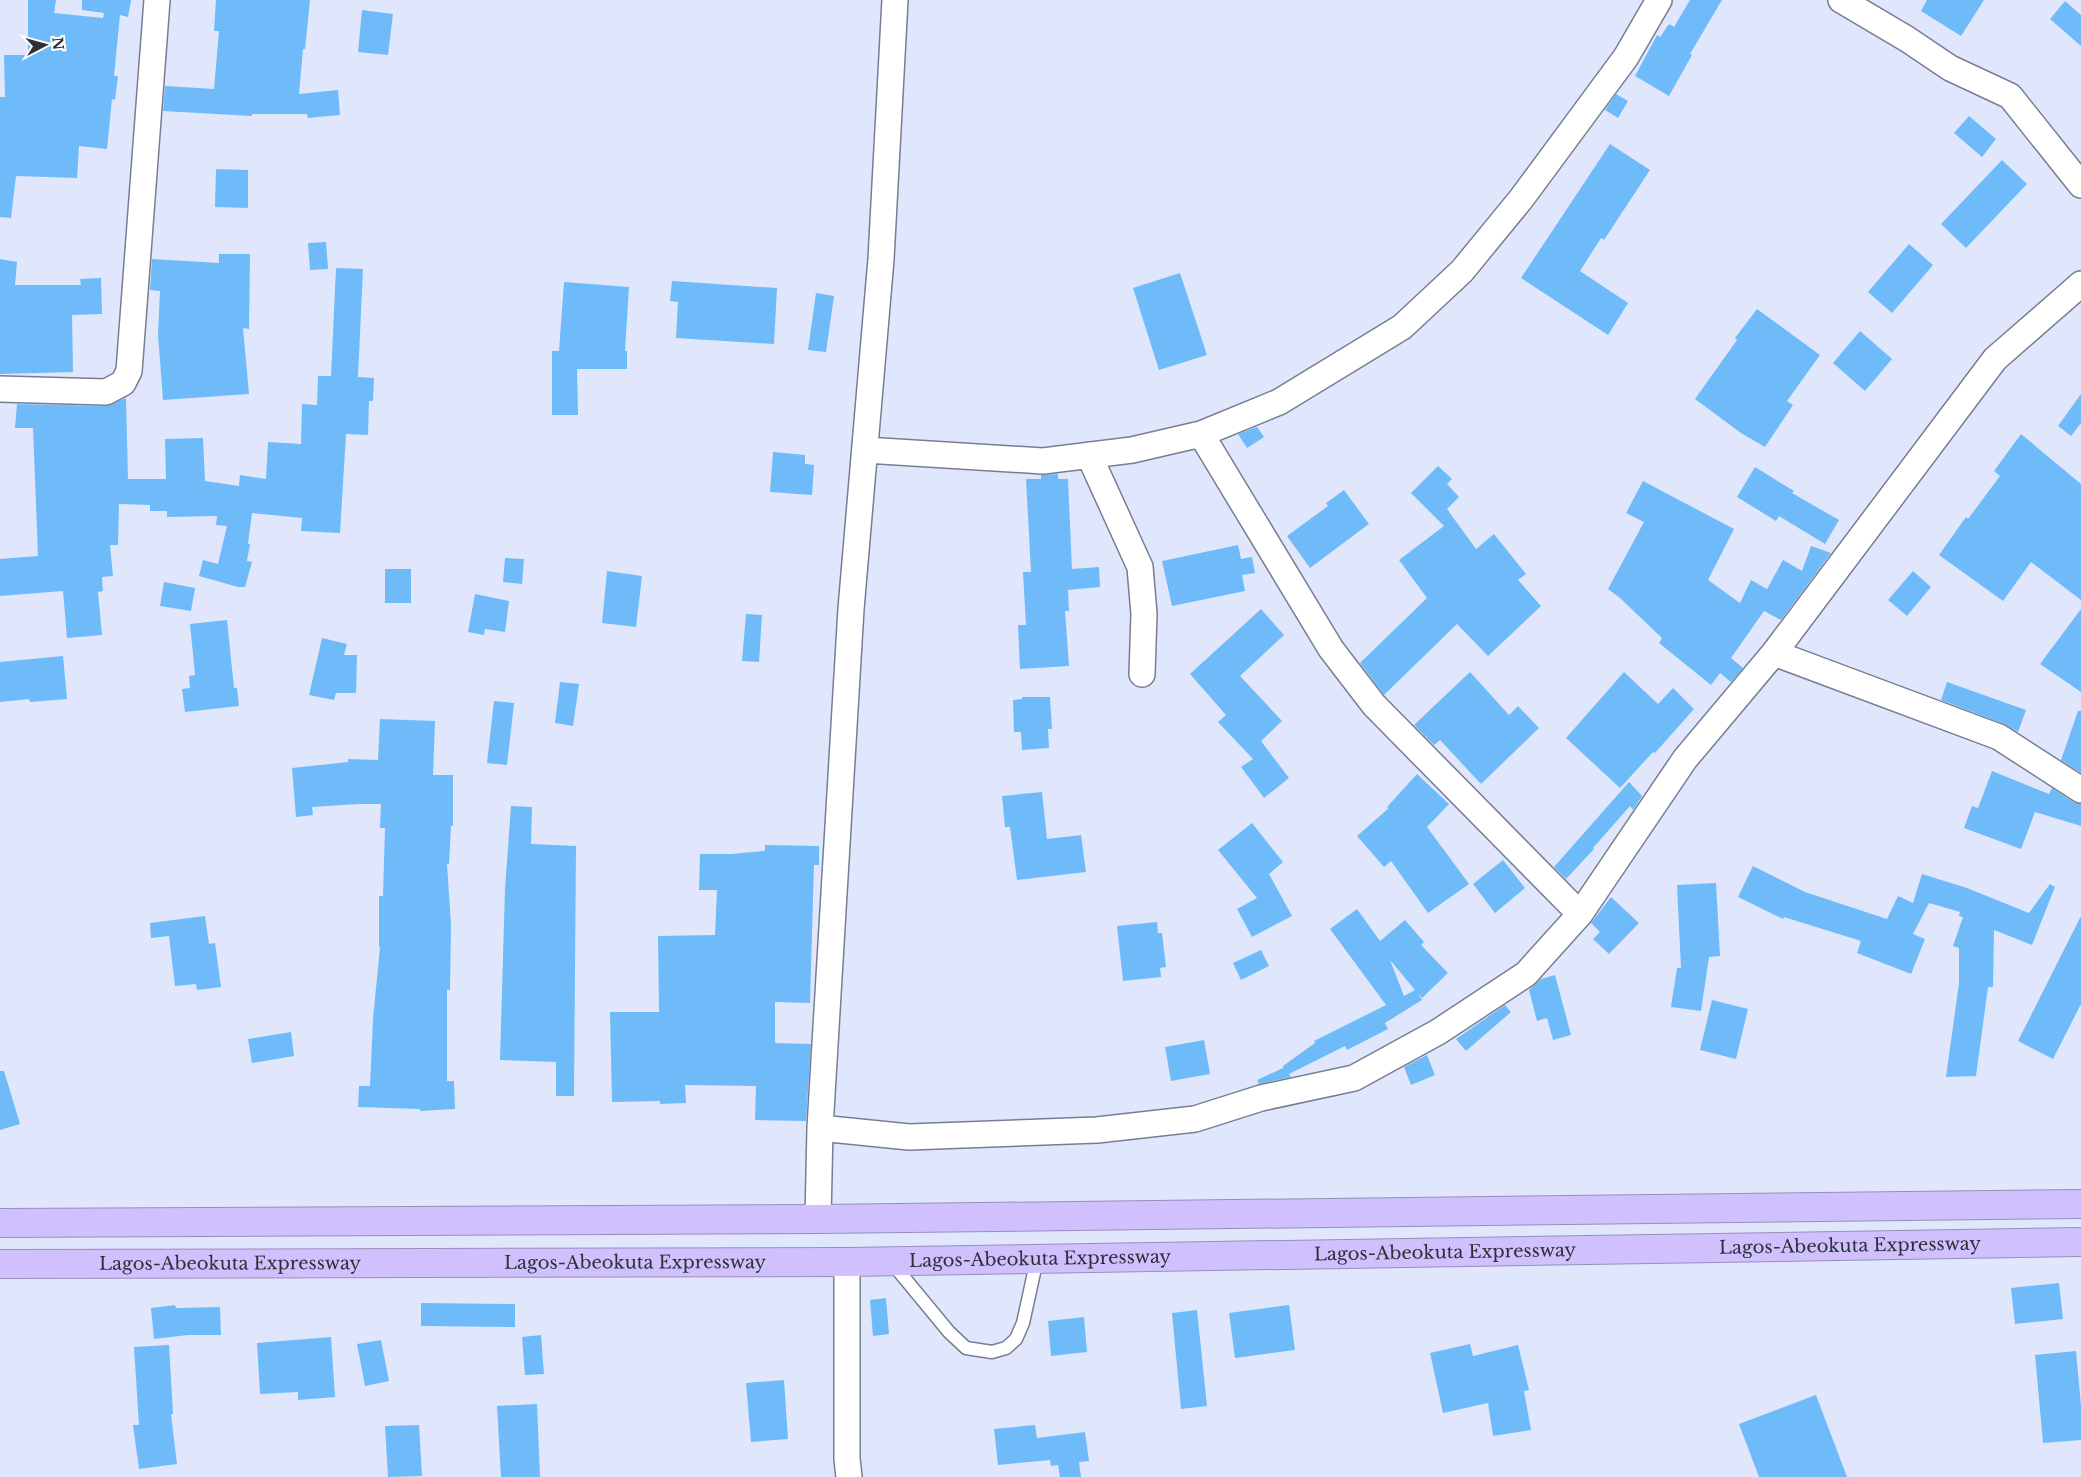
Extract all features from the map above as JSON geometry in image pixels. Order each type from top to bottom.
[{"type":"highway","points":[[0,1223],[818,1218],[2081,1204]]},
{"type":"highway","name":"Lagos-Abeokuta Expressway","points":[[0,1264],[847,1262],[2081,1242]]},
{"type":"street","points":[[0,389],[106,392],[123,383],[129,371],[157,0]]},
{"type":"street","points":[[818,1218],[820,1128],[852,609],[881,259],[895,0]]},
{"type":"street","points":[[865,450],[1043,461],[1132,450],[1201,434],[1279,402],[1402,327],[1462,271],[1521,199],[1626,57],[1659,0]]},
{"type":"street","points":[[1841,0],[1950,68],[2010,96],[2081,185]]},
{"type":"street","points":[[820,1128],[909,1137],[1097,1130],[1195,1119],[1261,1098],[1354,1078],[1438,1032],[1526,974],[1580,914],[1685,758],[1774,653],[1995,359],[2081,284]]},
{"type":"street","points":[[1201,434],[1331,649],[1369,698],[1580,914]]},
{"type":"street","points":[[1089,455],[1140,567],[1144,614],[1142,674]]},
{"type":"street","points":[[1774,653],[1999,737],[2081,790]]},
{"type":"street","points":[[847,1262],[847,1459],[849,1477]]},
{"type":"lane","points":[[891,1261],[949,1332],[966,1348],[992,1352],[1006,1348],[1016,1339],[1023,1323],[1037,1259]]},
{"type":"building","points":[[28,0],[56,0],[54,13],[103,18],[104,13],[82,10],[82,0],[131,0],[128,17],[120,15],[114,76],[118,76],[115,100],[112,99],[107,149],[79,146],[77,178],[16,176],[11,218],[0,217],[0,97],[5,97],[4,55],[28,55]]},
{"type":"building","points":[[216,0],[310,0],[299,94],[338,90],[340,115],[308,118],[307,114],[252,114],[252,116],[163,111],[165,86],[214,89],[219,31],[214,31]]},
{"type":"building","points":[[1690,0],[1722,0],[1690,54],[1692,55],[1669,96],[1635,76],[1657,35],[1660,37],[1669,24],[1674,27]]},
{"type":"building","points":[[1927,0],[1984,0],[1961,36],[1921,11]]},
{"type":"building","points":[[2065,1],[2081,15],[2081,46],[2050,19]]},
{"type":"building","points":[[362,10],[393,14],[388,55],[358,52]]},
{"type":"building","points":[[1616,94],[1628,101],[1618,118],[1605,110]]},
{"type":"building","points":[[1969,116],[1996,139],[1982,157],[1954,133]]},
{"type":"building","points":[[1610,144],[1650,170],[1604,240],[1601,238],[1580,271],[1628,303],[1608,335],[1521,278]]},
{"type":"building","points":[[2002,160],[2027,184],[1966,248],[1941,224]]},
{"type":"building","points":[[216,169],[248,170],[248,208],[215,207]]},
{"type":"building","points":[[326,242],[328,269],[310,270],[308,243]]},
{"type":"building","points":[[1909,244],[1933,265],[1892,313],[1868,292]]},
{"type":"building","points":[[219,254],[250,254],[249,329],[243,328],[249,394],[163,400],[158,335],[160,291],[150,290],[152,259],[219,263]]},
{"type":"building","points":[[0,259],[17,262],[15,285],[81,285],[80,279],[101,278],[102,314],[72,315],[73,372],[0,374]]},
{"type":"building","points":[[336,268],[363,269],[358,377],[374,378],[373,401],[369,401],[368,435],[346,434],[340,533],[301,531],[302,518],[252,513],[247,561],[252,562],[245,587],[238,587],[199,576],[203,560],[218,564],[227,526],[216,525],[217,516],[167,517],[167,511],[150,511],[150,505],[119,504],[118,545],[110,545],[113,576],[102,577],[103,591],[98,592],[102,635],[67,638],[63,591],[0,596],[0,559],[38,556],[33,428],[15,428],[17,404],[106,406],[126,398],[128,479],[166,479],[165,439],[203,438],[205,481],[239,486],[240,475],[266,479],[268,442],[301,444],[302,404],[317,405],[318,376],[331,376]]},
{"type":"building","points":[[1180,273],[1207,355],[1159,370],[1133,288]]},
{"type":"building","points":[[672,281],[777,288],[774,344],[676,338],[678,302],[670,301]]},
{"type":"building","points":[[564,282],[629,287],[625,351],[627,351],[627,369],[577,369],[578,415],[552,415],[552,351],[559,351]]},
{"type":"building","points":[[816,293],[834,296],[826,352],[808,350]]},
{"type":"building","points":[[1757,309],[1820,355],[1787,401],[1793,405],[1765,447],[1741,433],[1695,399],[1737,340],[1735,338]]},
{"type":"building","points":[[1860,331],[1892,359],[1865,391],[1833,363]]},
{"type":"building","points":[[2081,394],[2081,423],[2071,436],[2058,426]]},
{"type":"building","points":[[1257,427],[1264,437],[1247,448],[1238,434]]},
{"type":"building","points":[[2021,434],[2081,484],[2081,600],[2031,562],[2003,601],[1939,555],[1966,517],[1968,519],[2000,476],[1994,471]]},
{"type":"building","points":[[773,452],[805,455],[805,464],[814,465],[812,495],[770,492]]},
{"type":"building","points":[[1438,466],[1452,479],[1447,484],[1459,497],[1447,509],[1476,549],[1494,534],[1526,574],[1518,580],[1541,606],[1488,656],[1457,624],[1384,695],[1360,663],[1427,598],[1399,560],[1444,526],[1411,493]]},
{"type":"building","points":[[1755,467],[1794,491],[1792,493],[1839,520],[1825,544],[1779,516],[1776,521],[1737,497]]},
{"type":"building","points":[[1058,474],[1058,479],[1068,479],[1072,569],[1099,567],[1100,587],[1068,590],[1069,611],[1065,611],[1069,666],[1020,669],[1018,625],[1026,625],[1023,572],[1031,572],[1026,479],[1041,479],[1041,475]]},
{"type":"building","points":[[1643,481],[1734,529],[1708,580],[1740,603],[1751,580],[1767,589],[1783,560],[1802,571],[1811,546],[1831,553],[1781,620],[1764,611],[1731,658],[1743,668],[1731,682],[1720,673],[1711,685],[1659,643],[1662,638],[1608,589],[1644,522],[1626,513]]},
{"type":"building","points":[[1344,490],[1369,524],[1310,568],[1287,536],[1328,506],[1326,503]]},
{"type":"building","points":[[1238,545],[1241,559],[1252,557],[1255,573],[1242,575],[1245,591],[1172,606],[1162,561]]},
{"type":"building","points":[[505,558],[524,559],[522,584],[503,582]]},
{"type":"building","points":[[385,569],[411,569],[411,603],[385,603]]},
{"type":"building","points":[[607,571],[642,576],[636,627],[602,623]]},
{"type":"building","points":[[1913,571],[1931,587],[1907,616],[1888,600]]},
{"type":"building","points":[[164,582],[195,588],[191,611],[160,606]]},
{"type":"building","points":[[475,594],[509,601],[505,632],[485,629],[484,635],[468,632]]},
{"type":"building","points":[[1261,609],[1284,635],[1240,676],[1282,721],[1261,741],[1289,778],[1264,798],[1241,767],[1253,759],[1218,722],[1226,715],[1190,674]]},
{"type":"building","points":[[2081,609],[2081,692],[2040,664]]},
{"type":"building","points":[[746,614],[762,615],[759,662],[742,661]]},
{"type":"building","points":[[227,620],[234,688],[237,688],[239,706],[185,712],[182,689],[190,688],[189,676],[195,675],[190,624]]},
{"type":"building","points":[[322,638],[347,644],[344,655],[357,655],[356,693],[336,693],[334,700],[309,695]]},
{"type":"building","points":[[63,656],[67,699],[30,702],[29,699],[0,702],[0,662]]},
{"type":"building","points":[[1470,672],[1509,715],[1518,706],[1539,728],[1481,784],[1440,740],[1434,745],[1414,725]]},
{"type":"building","points":[[1624,672],[1658,704],[1673,688],[1694,709],[1655,753],[1653,752],[1620,788],[1566,738]]},
{"type":"building","points":[[560,682],[579,684],[573,726],[555,723]]},
{"type":"building","points":[[1947,682],[2026,710],[2018,732],[2004,724],[1941,700]]},
{"type":"building","points":[[1022,697],[1050,697],[1052,729],[1048,729],[1049,748],[1022,750],[1021,732],[1014,732],[1013,700],[1022,699]]},
{"type":"building","points":[[494,701],[514,703],[507,765],[487,763]]},
{"type":"building","points":[[2078,711],[2081,711],[2081,773],[2061,760]]},
{"type":"building","points":[[380,719],[435,721],[433,775],[453,775],[453,826],[451,826],[449,864],[447,864],[451,925],[450,990],[447,990],[447,1081],[454,1081],[455,1109],[420,1111],[420,1109],[358,1107],[359,1086],[370,1086],[373,1019],[380,947],[379,896],[383,896],[385,828],[380,828],[381,804],[312,807],[313,815],[296,817],[292,768],[348,762],[348,759],[378,760]]},
{"type":"building","points":[[1992,771],[2049,794],[2052,788],[2073,802],[2081,804],[2081,826],[2035,812],[2021,849],[1964,828],[1972,806],[1978,808]]},
{"type":"building","points":[[1417,774],[1449,804],[1427,827],[1469,884],[1428,913],[1391,861],[1384,867],[1357,836],[1389,808],[1387,807]]},
{"type":"building","points":[[1629,782],[1642,796],[1633,810],[1630,806],[1566,879],[1554,867]]},
{"type":"building","points":[[1042,792],[1047,839],[1081,835],[1086,872],[1017,880],[1010,827],[1005,827],[1002,796]]},
{"type":"building","points":[[511,806],[532,807],[531,844],[576,846],[574,1096],[556,1096],[556,1062],[500,1060],[505,889]]},
{"type":"building","points":[[1252,823],[1283,862],[1269,874],[1292,916],[1252,937],[1237,909],[1257,898],[1218,850]]},
{"type":"building","points":[[765,845],[819,846],[819,865],[814,865],[810,1003],[775,1002],[775,1043],[811,1044],[806,1121],[755,1120],[756,1086],[685,1085],[686,1103],[660,1104],[660,1101],[612,1102],[610,1012],[659,1012],[658,936],[715,935],[717,890],[699,890],[700,854],[765,851]]},
{"type":"building","points":[[1503,860],[1525,888],[1495,913],[1473,884]]},
{"type":"building","points":[[1753,866],[1805,892],[1887,919],[1898,896],[1913,903],[1922,874],[1967,888],[2029,913],[2050,884],[2055,887],[2032,945],[1994,930],[1993,987],[1988,987],[1976,1076],[1946,1077],[1959,983],[1959,948],[1953,946],[1963,917],[1959,916],[1960,912],[1929,903],[1913,934],[1925,939],[1911,974],[1857,953],[1861,941],[1784,917],[1783,919],[1738,897]]},
{"type":"building","points":[[1716,883],[1720,956],[1709,957],[1701,1011],[1671,1007],[1677,968],[1681,968],[1677,885]]},
{"type":"building","points":[[1611,897],[1639,923],[1609,954],[1593,939],[1600,932],[1591,923]]},
{"type":"building","points":[[1357,909],[1380,941],[1405,920],[1424,942],[1421,945],[1448,973],[1422,998],[1418,993],[1422,1000],[1385,1023],[1388,1029],[1347,1050],[1345,1046],[1289,1074],[1291,1077],[1259,1084],[1257,1080],[1283,1068],[1283,1066],[1315,1043],[1314,1041],[1386,1005],[1330,929]],"holes":[[[1390,960],[1415,990],[1404,996]]]},
{"type":"building","points":[[205,916],[209,944],[215,943],[221,987],[197,990],[196,984],[175,986],[169,936],[151,938],[150,923]]},
{"type":"building","points":[[2081,916],[2081,1004],[2053,1059],[2018,1041]]},
{"type":"building","points":[[1157,922],[1158,933],[1162,933],[1166,967],[1160,968],[1161,977],[1123,981],[1117,926]]},
{"type":"building","points":[[1261,950],[1269,966],[1241,980],[1233,963]]},
{"type":"building","points":[[1555,975],[1571,1035],[1553,1040],[1547,1018],[1537,1021],[1529,990],[1541,979]]},
{"type":"building","points":[[1712,1000],[1748,1009],[1736,1059],[1700,1050]]},
{"type":"building","points":[[1505,1005],[1511,1012],[1466,1051],[1456,1039]]},
{"type":"building","points":[[291,1032],[294,1056],[252,1063],[248,1039]]},
{"type":"building","points":[[1204,1040],[1210,1074],[1171,1081],[1165,1047]]},
{"type":"building","points":[[1427,1055],[1435,1075],[1411,1085],[1404,1067]]},
{"type":"building","points":[[0,1071],[4,1071],[20,1124],[0,1130]]},
{"type":"building","points":[[2059,1283],[2063,1319],[2015,1324],[2011,1288]]},
{"type":"building","points":[[886,1298],[889,1334],[873,1336],[870,1300]]},
{"type":"building","points":[[421,1303],[515,1304],[515,1327],[421,1326]]},
{"type":"building","points":[[175,1305],[176,1308],[220,1307],[221,1335],[188,1335],[154,1339],[151,1308]]},
{"type":"building","points":[[1289,1305],[1295,1350],[1235,1358],[1229,1313]]},
{"type":"building","points":[[1197,1310],[1207,1406],[1181,1409],[1172,1313]]},
{"type":"building","points":[[1084,1317],[1087,1352],[1051,1356],[1048,1321]]},
{"type":"building","points":[[541,1335],[544,1374],[525,1375],[522,1337]]},
{"type":"building","points":[[331,1337],[335,1397],[298,1400],[298,1392],[260,1394],[257,1343]]},
{"type":"building","points":[[381,1340],[389,1381],[365,1386],[357,1344]]},
{"type":"building","points":[[1470,1344],[1473,1356],[1518,1345],[1529,1390],[1524,1391],[1531,1430],[1493,1436],[1488,1403],[1443,1413],[1430,1353]]},
{"type":"building","points":[[169,1345],[173,1414],[171,1414],[177,1464],[139,1469],[133,1425],[139,1425],[134,1347]]},
{"type":"building","points":[[2076,1351],[2081,1406],[2081,1440],[2043,1443],[2035,1355]]},
{"type":"building","points":[[784,1380],[788,1439],[751,1442],[746,1383]]},
{"type":"building","points":[[1816,1395],[1847,1477],[1759,1477],[1739,1424]]},
{"type":"building","points":[[537,1404],[540,1477],[501,1477],[497,1406]]},
{"type":"building","points":[[419,1425],[422,1476],[388,1477],[385,1426]]},
{"type":"building","points":[[1035,1425],[1037,1438],[1085,1432],[1089,1461],[1079,1462],[1081,1477],[1060,1477],[1058,1465],[1051,1466],[1050,1460],[998,1465],[994,1429]]}]
